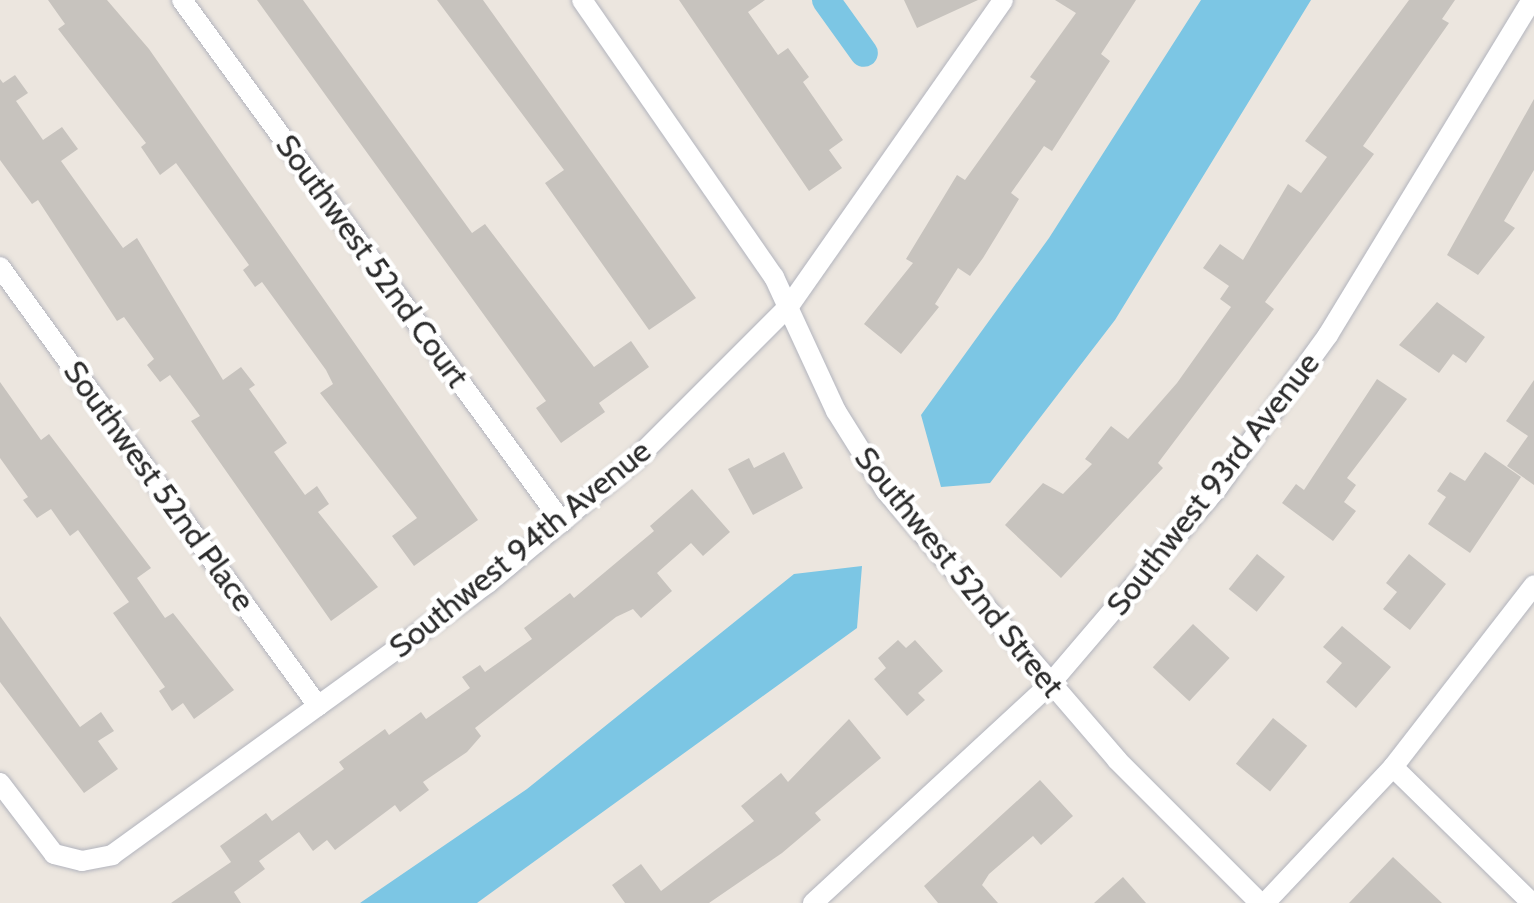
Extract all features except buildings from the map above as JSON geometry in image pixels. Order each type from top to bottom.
[{"type":"street","name":"Southwest 52nd Court","points":[[182,0],[562,522]]},
{"type":"street","name":"Southwest 52nd Street","points":[[582,0],[742,226],[789,306],[859,454],[1050,684],[1262,903]]},
{"type":"street","name":"Southwest 94th Avenue","points":[[0,783],[42,840],[67,860],[97,860],[128,847],[562,522],[635,460],[789,306],[1002,0]]},
{"type":"street","name":"Southwest 93rd Avenue","points":[[813,903],[1050,684],[1262,430],[1328,335],[1532,0]]},
{"type":"street","name":"Southwest 52nd Place","points":[[0,266],[318,706]]},
{"type":"street","points":[[1262,903],[1393,767],[1534,585]]},
{"type":"street","points":[[1393,767],[1532,903]]},
{"type":"water","points":[[1201,0],[1311,0],[1115,320],[990,483],[941,487],[921,415],[1049,238]]},
{"type":"water","points":[[862,566],[857,628],[477,903],[360,903],[527,789],[794,574]]},
{"type":"waterway","points":[[826,0],[864,53]]}]
